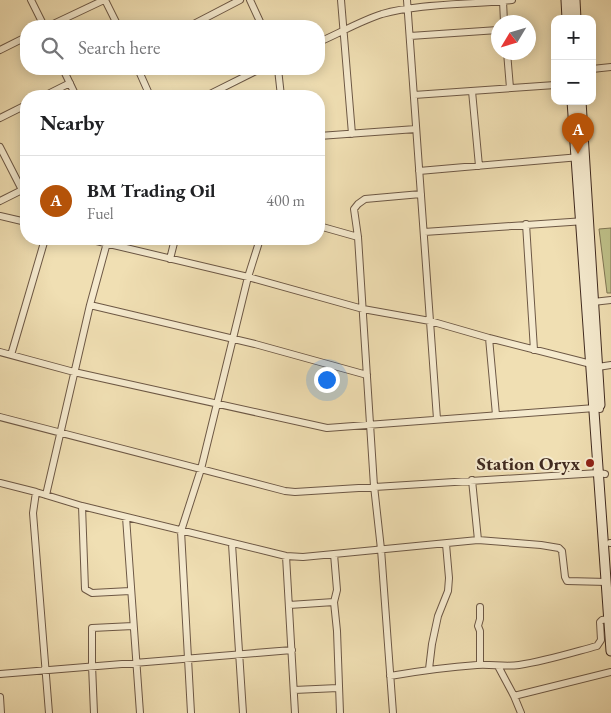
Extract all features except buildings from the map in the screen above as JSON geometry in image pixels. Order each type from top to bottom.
[{"type":"main road","points":[[566,0],[567,15]]},
{"type":"main road","points":[[575,0],[576,15]]},
{"type":"main road","points":[[573,105],[580,157],[598,409],[611,651]]},
{"type":"main road","points":[[580,157],[581,105]]},
{"type":"main road","points":[[584,221],[593,302],[594,366]]},
{"type":"main road","points":[[602,474],[611,558]]},
{"type":"street","points":[[62,20],[105,0],[115,20]]},
{"type":"street","points":[[202,20],[240,0]]},
{"type":"street","points":[[250,0],[259,20]]},
{"type":"street","points":[[341,0],[352,134]]},
{"type":"street","points":[[407,0],[437,419]]},
{"type":"street","points":[[325,39],[362,21],[408,8],[512,0]]},
{"type":"street","points":[[503,1],[504,15]]},
{"type":"street","points":[[31,2],[41,20]]},
{"type":"street","points":[[410,36],[491,30]]},
{"type":"street","points":[[0,50],[20,40]]},
{"type":"street","points":[[508,60],[510,88]]},
{"type":"street","points":[[596,69],[611,67]]},
{"type":"street","points":[[66,75],[73,90]]},
{"type":"street","points":[[141,75],[147,90]]},
{"type":"street","points":[[218,90],[248,75]]},
{"type":"street","points":[[279,75],[280,90]]},
{"type":"street","points":[[56,90],[70,83]]},
{"type":"street","points":[[414,95],[551,85]]},
{"type":"street","points":[[472,91],[479,166]]},
{"type":"street","points":[[0,118],[20,108]]},
{"type":"street","points":[[325,136],[416,129]]},
{"type":"street","points":[[0,147],[20,182]]},
{"type":"street","points":[[419,171],[580,157]]},
{"type":"street","points":[[0,201],[20,191]]},
{"type":"street","points":[[393,713],[381,549],[374,486],[358,236],[354,209],[361,201],[368,199],[421,194]]},
{"type":"street","points":[[0,216],[20,221]]},
{"type":"street","points":[[424,232],[584,221]]},
{"type":"street","points":[[526,224],[534,350]]},
{"type":"street","points":[[325,228],[358,236]]},
{"type":"street","points":[[11,355],[43,245]]},
{"type":"street","points":[[46,495],[90,305],[106,245]]},
{"type":"street","points":[[121,245],[170,259],[248,277],[363,309],[430,321],[594,366],[611,365]]},
{"type":"street","points":[[170,259],[174,245]]},
{"type":"street","points":[[191,713],[181,531],[201,469],[248,277],[258,245]]},
{"type":"street","points":[[593,302],[611,300]]},
{"type":"street","points":[[90,305],[262,346],[367,376]]},
{"type":"street","points":[[489,338],[496,415]]},
{"type":"street","points":[[0,352],[74,372],[327,428],[598,409]]},
{"type":"street","points":[[0,417],[285,491],[602,474]]},
{"type":"street","points":[[472,480],[478,540]]},
{"type":"street","points":[[0,483],[82,506],[286,556],[303,557],[478,540],[526,543],[558,548],[562,553],[566,580],[607,582]]},
{"type":"street","points":[[36,492],[32,513],[49,713]]},
{"type":"street","points":[[82,506],[85,589],[92,593],[130,591]]},
{"type":"street","points":[[126,517],[140,713]]},
{"type":"street","points":[[232,544],[243,713]]},
{"type":"street","points":[[429,669],[438,616],[448,591],[449,578],[446,544]]},
{"type":"street","points":[[334,554],[337,590],[334,602],[340,713]]},
{"type":"street","points":[[286,556],[295,713]]},
{"type":"street","points":[[289,605],[334,602]]},
{"type":"street","points":[[480,606],[478,626],[480,631],[480,664]]},
{"type":"street","points":[[390,676],[429,669],[480,664],[498,666],[537,662],[597,646],[600,640],[600,622],[609,619]]},
{"type":"street","points":[[94,713],[92,628],[133,626]]},
{"type":"street","points":[[0,674],[292,650]]},
{"type":"street","points":[[498,666],[521,713]]},
{"type":"street","points":[[514,696],[611,672]]},
{"type":"street","points":[[294,690],[338,688]]},
{"type":"street","points":[[0,697],[1,713]]},
{"type":"green space","points":[[611,228],[611,293],[607,293],[599,229]]},
{"type":"place","name":"BM Trading Oil","points":[[578,154]]},
{"type":"place","name":"Station Oryx","points":[[590,463]]}]
